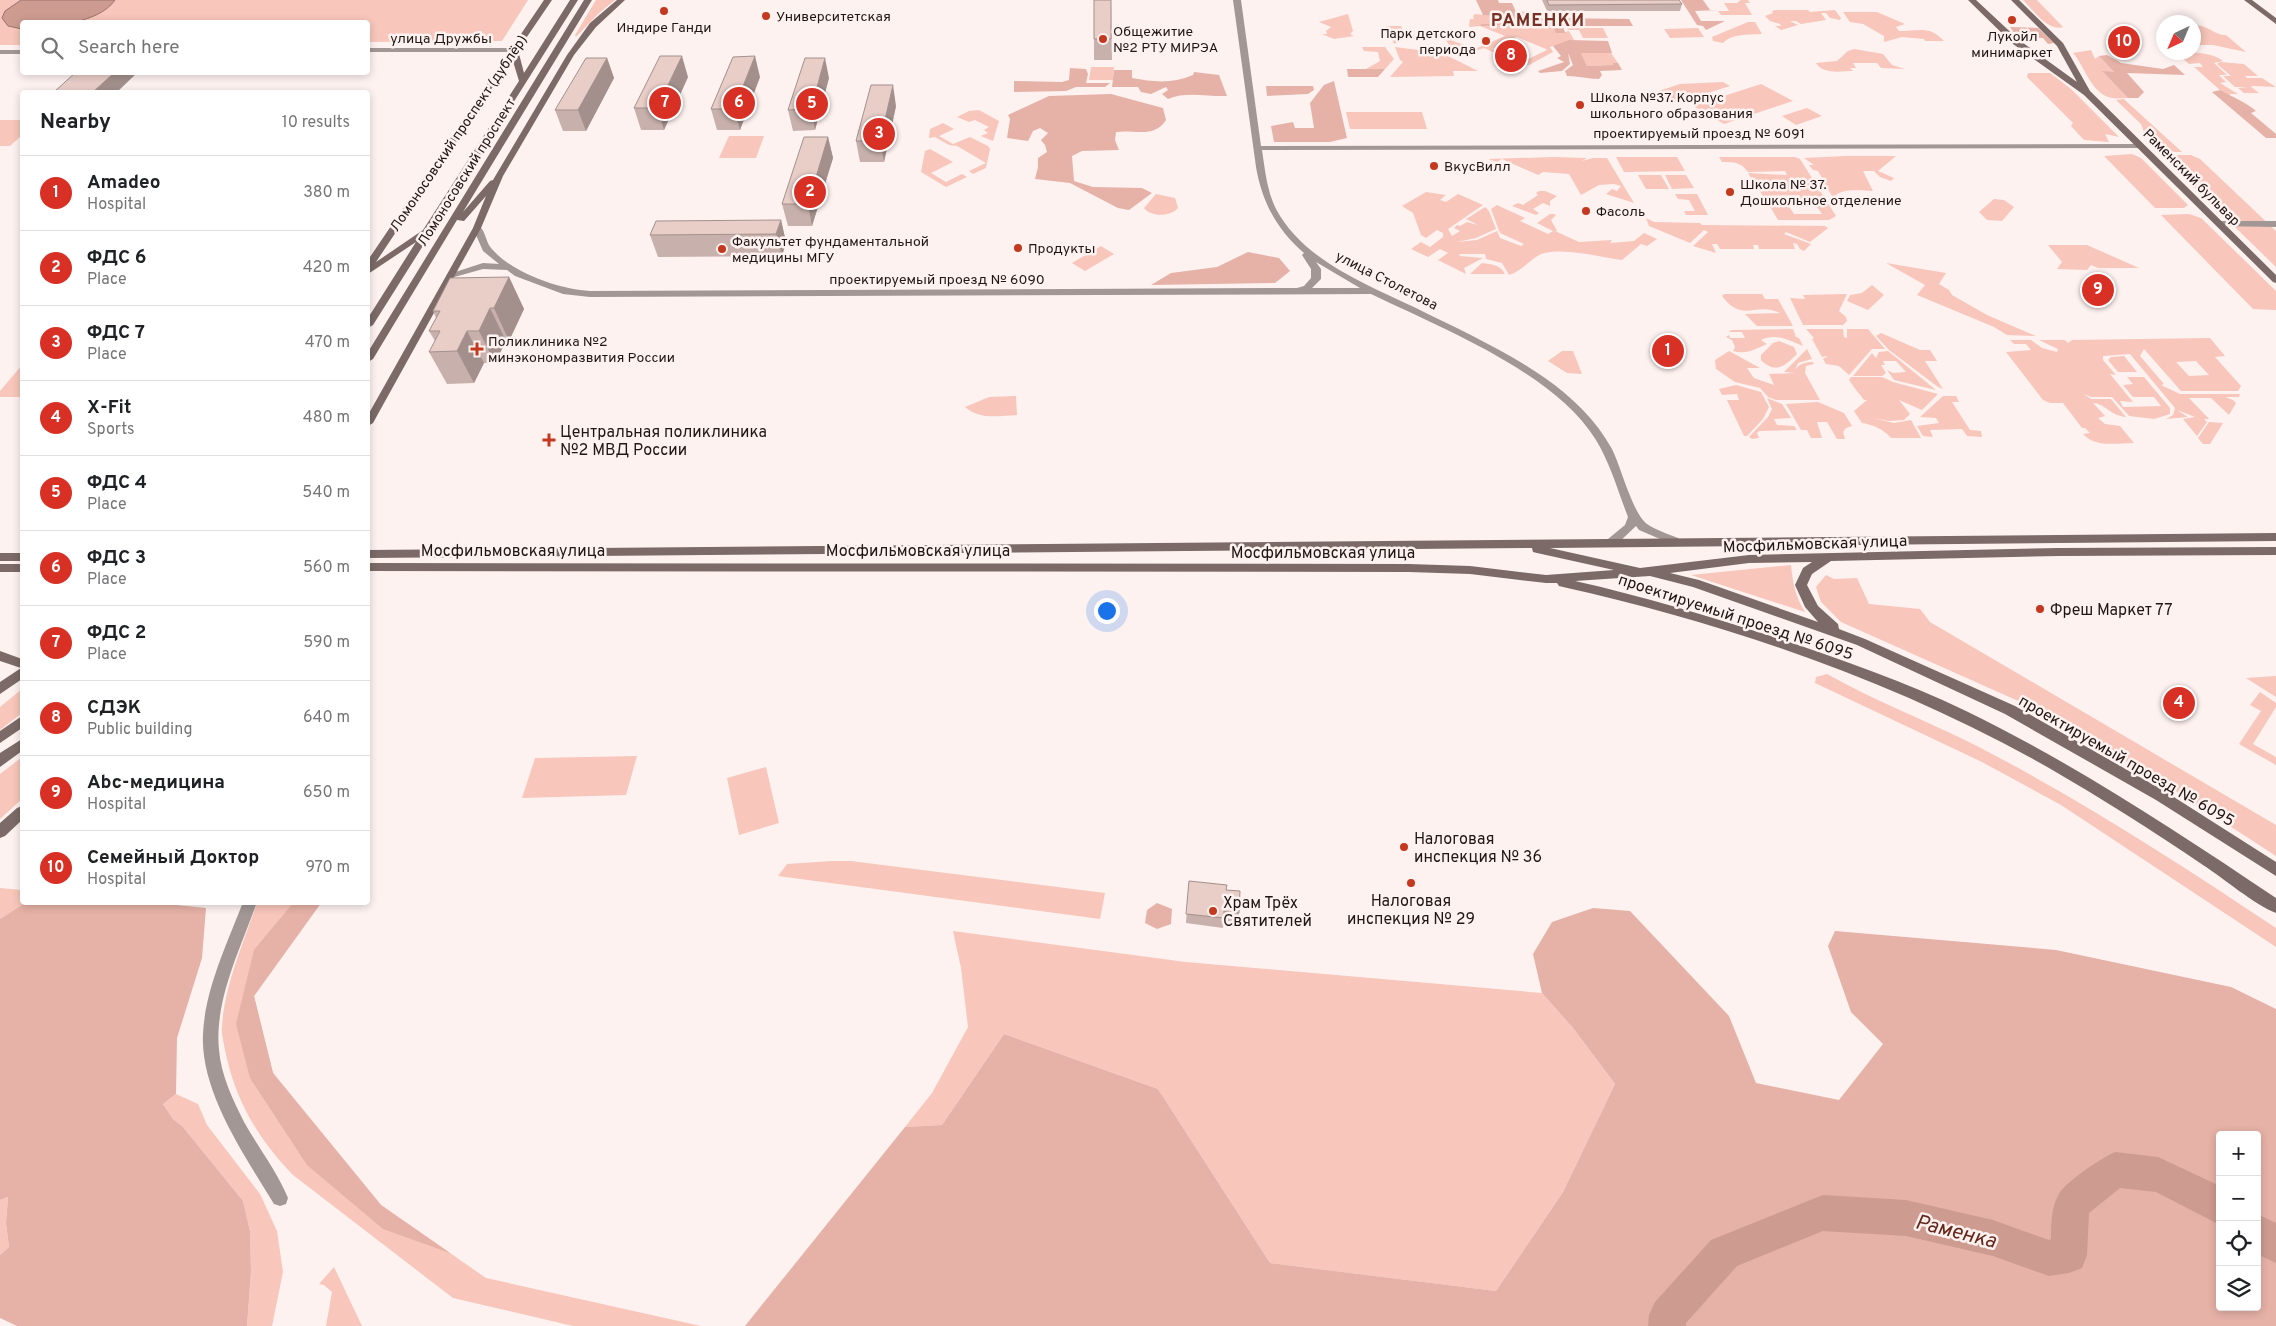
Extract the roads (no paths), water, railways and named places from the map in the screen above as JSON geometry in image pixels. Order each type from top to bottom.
[{"type":"main road","name":"Ломоносовский проспект (дублёр)","points":[[370,263],[548,0]]},
{"type":"main road","name":"Ломоносовский проспект","points":[[370,322],[574,0]]},
{"type":"main road","name":"Ломоносовский проспект","points":[[370,356],[588,0]]},
{"type":"main road","points":[[370,419],[477,228],[499,176],[571,55],[593,25],[622,0]]},
{"type":"main road","name":"Раменский бульвар","points":[[1972,0],[2008,36],[2087,93],[2276,280]]},
{"type":"main road","name":"Раменский бульвар","points":[[2015,0],[2056,40],[2087,93]]},
{"type":"main road","points":[[2248,0],[2276,22]]},
{"type":"main road","points":[[571,55],[575,21]]},
{"type":"main road","points":[[514,50],[522,80]]},
{"type":"main road","points":[[2039,58],[2057,63],[2068,58]]},
{"type":"main road","points":[[440,242],[499,176]]},
{"type":"main road","points":[[370,270],[429,229]]},
{"type":"main road","name":"Мосфильмовская улица","points":[[370,554],[2276,537]]},
{"type":"main road","name":"проектируемый проезд № 6095","points":[[1500,543],[1562,553],[1695,583],[1861,642],[2010,710],[2077,746],[2161,796],[2276,870]]},
{"type":"main road","points":[[1141,567],[1132,564],[1128,557],[1132,550],[1142,547]]},
{"type":"main road","name":"Мосфильмовская улица","points":[[370,566],[1444,569],[1470,570],[1546,579],[1645,572],[1749,559],[2276,551]]},
{"type":"main road","points":[[0,557],[20,557]]},
{"type":"main road","points":[[1829,557],[1807,572],[1803,578],[1801,585],[1806,600],[1816,614],[1861,642]]},
{"type":"main road","points":[[0,568],[20,568]]},
{"type":"main road","name":"проектируемый проезд № 6095","points":[[1546,579],[1614,594],[1672,610],[1802,651],[1914,693],[2053,765],[2149,822],[2276,906]]},
{"type":"main road","points":[[0,656],[20,663]]},
{"type":"main road","points":[[0,690],[20,675]]},
{"type":"main road","points":[[0,738],[20,723]]},
{"type":"main road","points":[[0,761],[20,746]]},
{"type":"main road","points":[[0,832],[20,814]]},
{"type":"street","name":"улица Столетова","points":[[1237,0],[1265,191],[1273,212],[1305,250],[1327,266],[1372,291],[1501,354],[1551,387],[1584,416],[1601,439],[1634,517]]},
{"type":"street","name":"улица Дружбы","points":[[370,50],[514,50]]},
{"type":"street","points":[[0,52],[20,52]]},
{"type":"street","name":"проектируемый проезд № 6091","points":[[1258,148],[2141,146]]},
{"type":"street","points":[[2220,224],[2276,224]]},
{"type":"street","name":"проектируемый проезд № 6090","points":[[477,228],[486,249],[508,267],[530,280],[566,292],[590,294],[1372,291]]},
{"type":"street","points":[[1296,292],[1307,288],[1316,279],[1316,269],[1305,250]]},
{"type":"street","name":"проектируемый проезд № 6090","points":[[451,275],[483,266],[508,267]]},
{"type":"street","points":[[1612,542],[1630,527],[1634,517],[1643,526],[1674,542]]},
{"type":"street","points":[[249,905],[214,1012],[211,1049],[217,1077],[234,1116],[280,1198]]},
{"type":"waterway","name":"Раменка","points":[[1667,1326],[1668,1315],[1724,1253],[1823,1213],[1906,1218],[1993,1238],[2049,1258],[2069,1255],[2069,1229],[2072,1204],[2115,1170],[2158,1175],[2200,1194],[2216,1204]]},
{"type":"waterway","name":"Раменка","points":[[2261,1235],[2276,1245]]},
{"type":"place","name":"Индире Ганди","points":[[664,11]]},
{"type":"place","name":"Университетская","points":[[766,16]]},
{"type":"place","name":"Лукойл минимаркет","points":[[2012,20]]},
{"type":"place","name":"Общежитие №2 РТУ МИРЭА","points":[[1103,39]]},
{"type":"place","name":"Парк детского периода","points":[[1486,41]]},
{"type":"place","name":"Семейный Доктор","points":[[2124,42]]},
{"type":"place","name":"СДЭК","points":[[1511,56]]},
{"type":"place","name":"ФДС 2","points":[[665,103]]},
{"type":"place","name":"ФДС 3","points":[[739,103]]},
{"type":"place","name":"ФДС 4","points":[[812,104]]},
{"type":"place","name":"Школа №37. Корпус школьного образования","points":[[1580,105]]},
{"type":"place","name":"ФДС 7","points":[[879,134]]},
{"type":"place","name":"ВкусВилл","points":[[1434,166]]},
{"type":"place","name":"ФДС 6","points":[[810,192]]},
{"type":"place","name":"Школа № 37. Дошкольное отделение","points":[[1730,192]]},
{"type":"place","name":"Фасоль","points":[[1586,211]]},
{"type":"place","name":"Продукты","points":[[1018,248]]},
{"type":"place","name":"Факультет фундаментальной медицины МГУ","points":[[722,249]]},
{"type":"place","name":"Abc-медицина","points":[[2098,290]]},
{"type":"place","name":"Поликлиника №2 минэкономразвития России","points":[[477,349]]},
{"type":"place","name":"Amadeo","points":[[1668,351]]},
{"type":"place","name":"Центральная поликлиника №2 МВД России","points":[[549,440]]},
{"type":"place","name":"Фреш Маркет 77","points":[[2040,609]]},
{"type":"place","name":"X-Fit","points":[[2179,703]]},
{"type":"place","name":"Налоговая инспекция № 36","points":[[1404,847]]},
{"type":"place","name":"Налоговая инспекция № 29","points":[[1411,883]]},
{"type":"place","name":"Храм Трёх Святителей","points":[[1213,911]]},
{"type":"district","name":"РАМЕНКИ","points":[[1538,20]]}]
